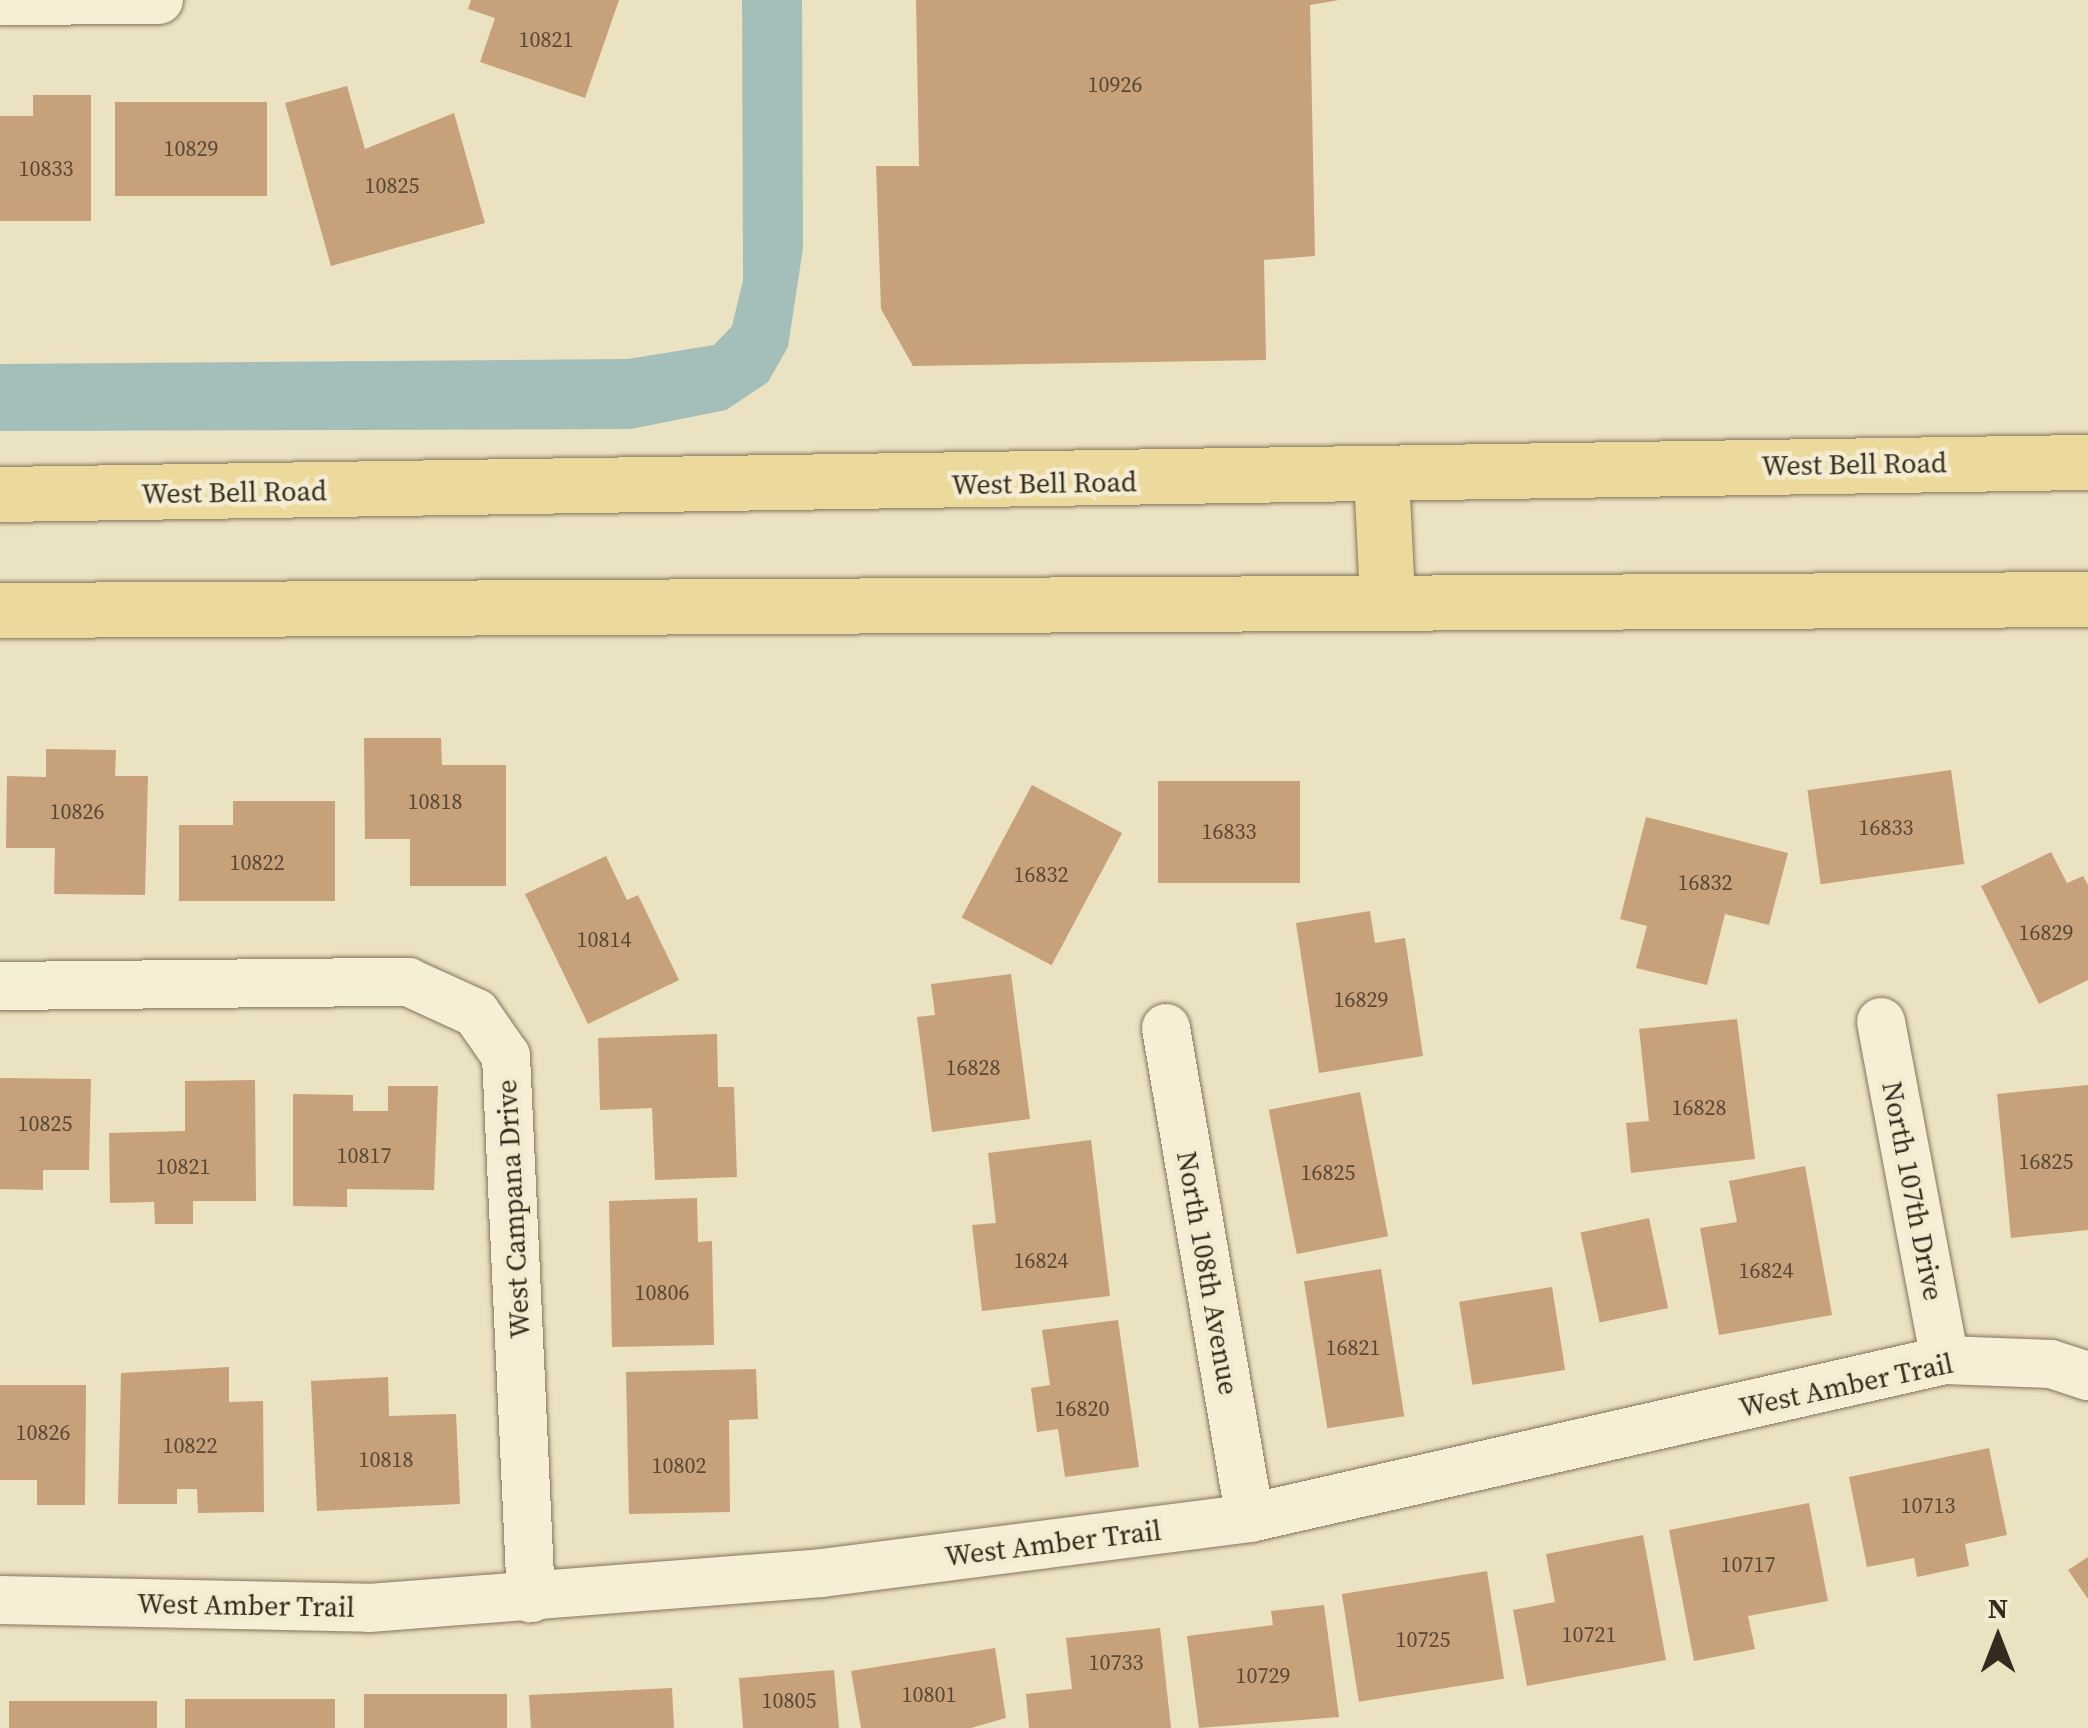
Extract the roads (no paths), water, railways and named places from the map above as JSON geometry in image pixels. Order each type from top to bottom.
[{"type":"main road","name":"West Bell Road","points":[[0,494],[2088,462]]},
{"type":"main road","points":[[1382,475],[1388,599]]},
{"type":"main road","points":[[0,610],[1388,599],[2088,599]]},
{"type":"street","points":[[0,1],[158,0]]},
{"type":"street","name":"West Campana Drive","points":[[0,986],[408,982],[476,1012],[506,1056],[531,1598]]},
{"type":"street","name":"North 107th Drive","points":[[1881,1022],[1945,1360]]},
{"type":"street","name":"North 108th Avenue","points":[[1166,1028],[1250,1518]]},
{"type":"street","name":"West Amber Trail","points":[[0,1600],[368,1608],[822,1574],[1250,1518],[1945,1360],[2050,1364],[2088,1376]]},
{"type":"water","points":[[742,0],[802,0],[803,248],[788,347],[768,382],[726,410],[631,429],[0,431],[0,364],[628,359],[714,345],[732,326],[743,280]]}]
